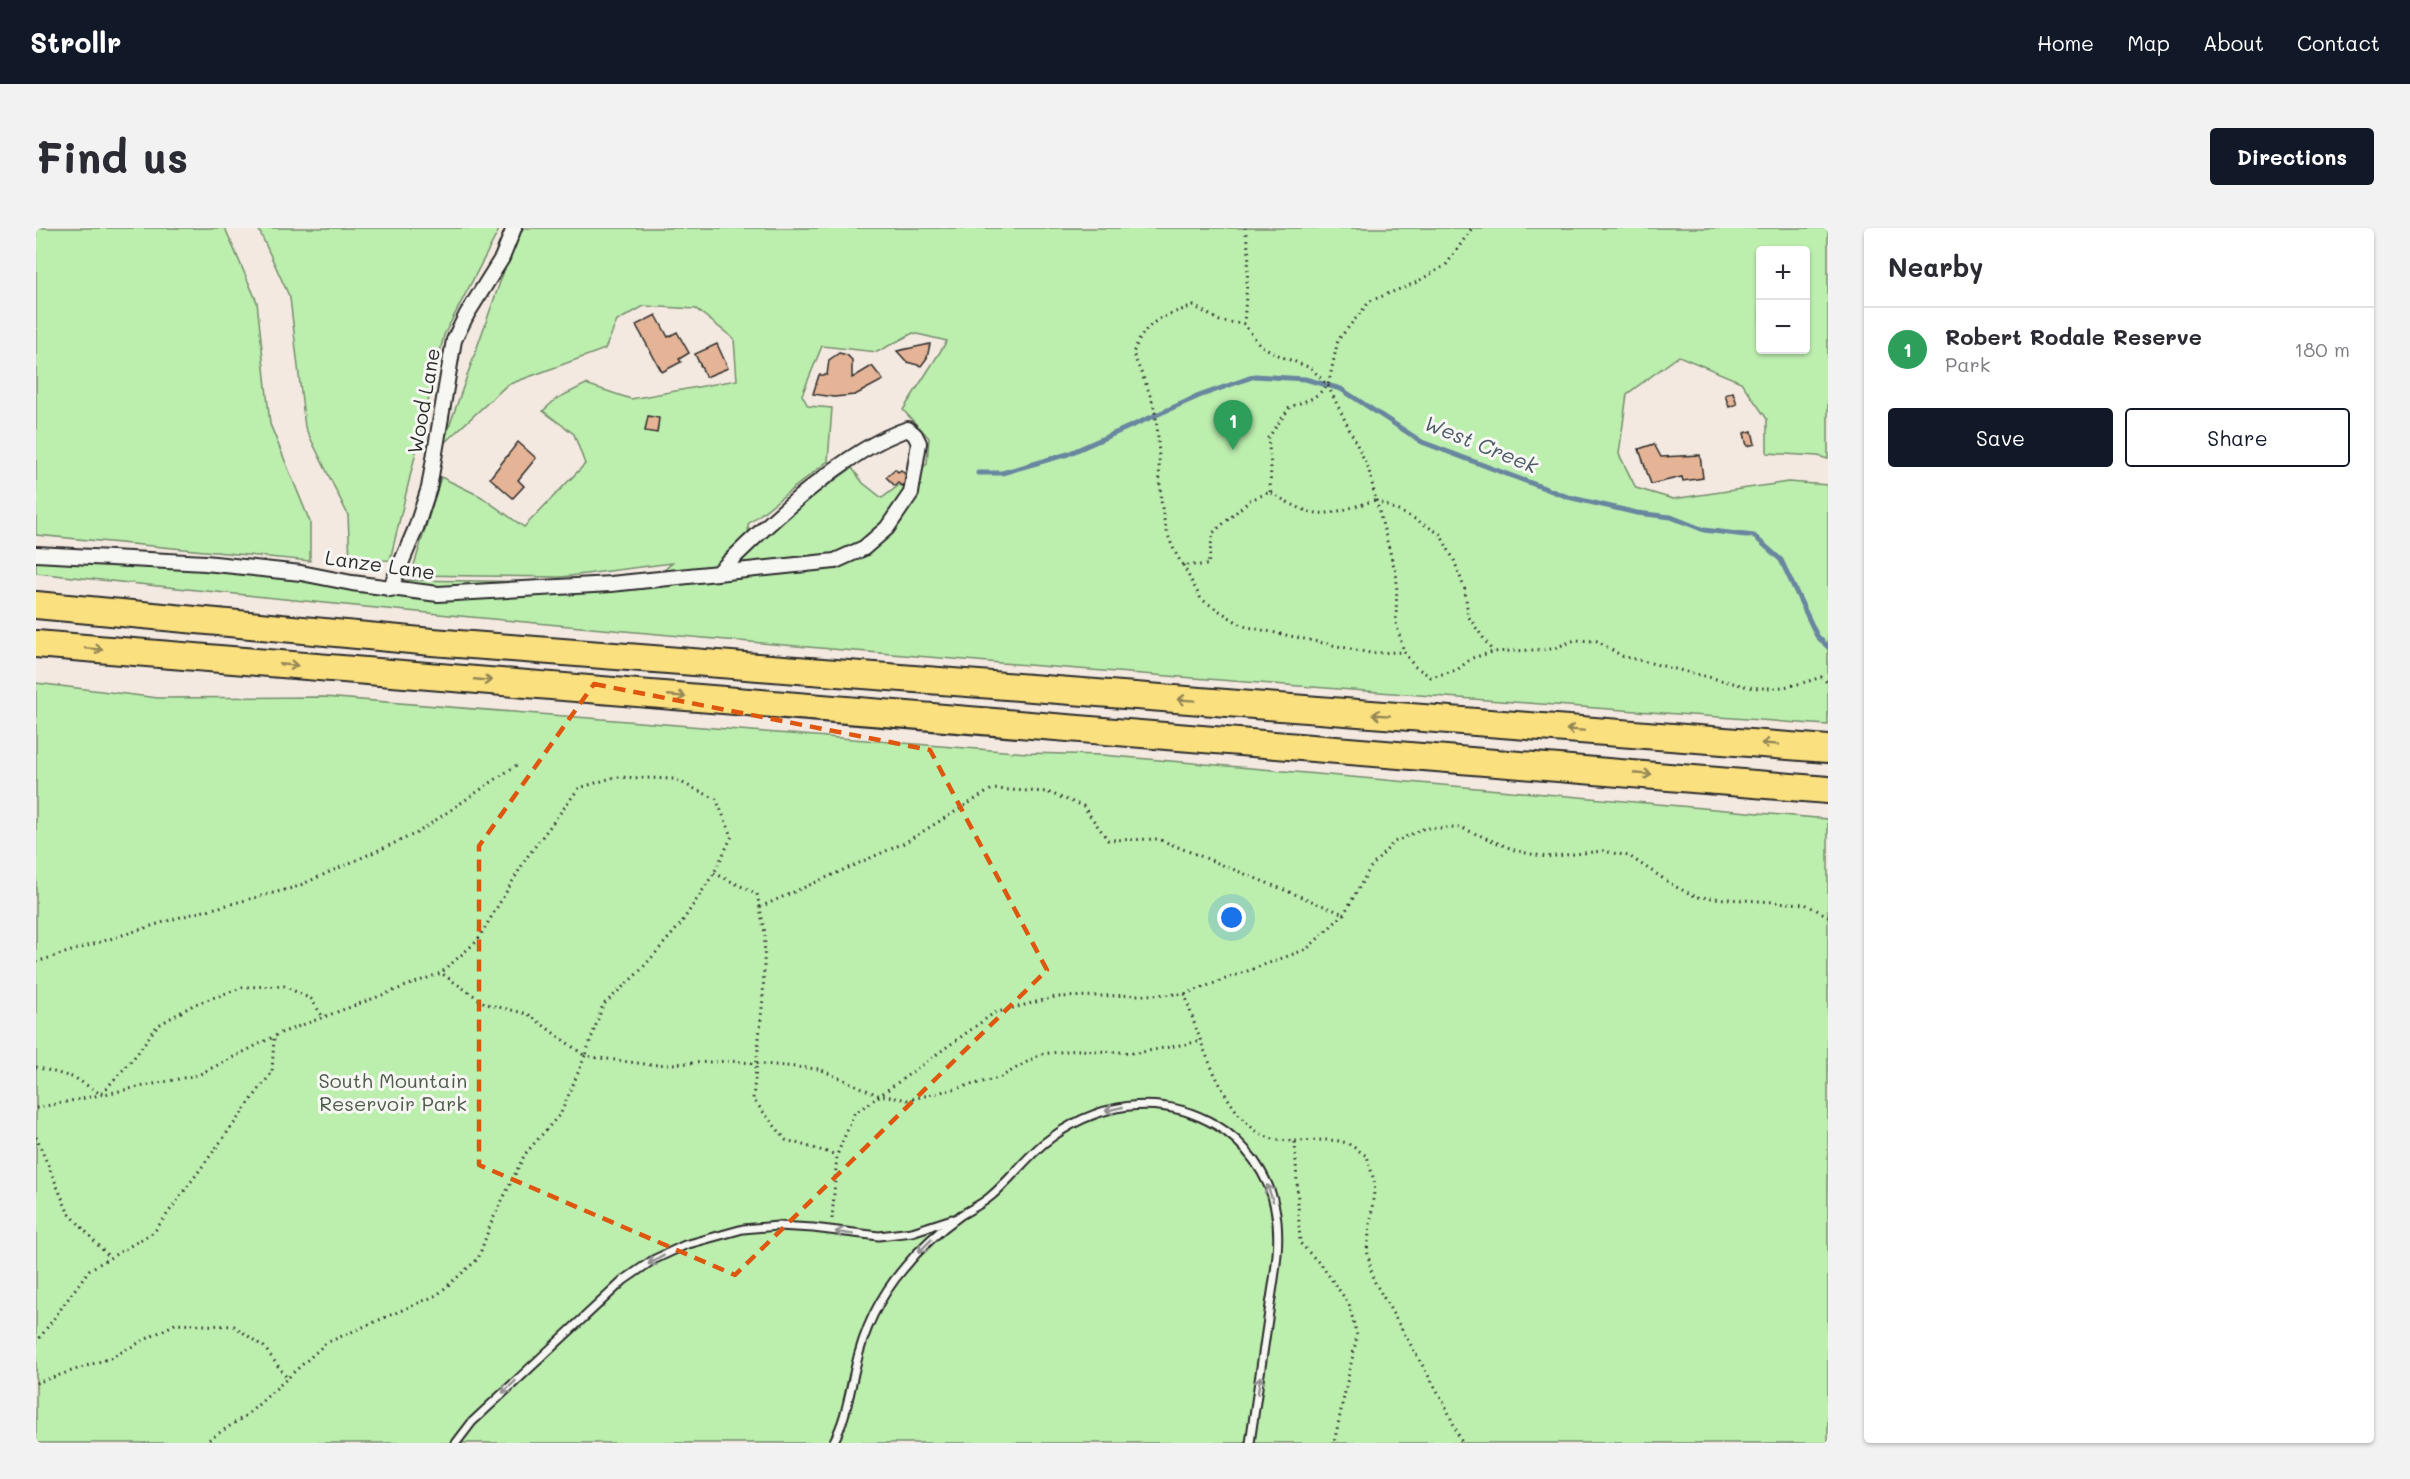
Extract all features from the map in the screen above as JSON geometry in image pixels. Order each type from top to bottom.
[{"type":"highway","points":[[36,605],[468,644],[1828,749]]},
{"type":"highway","points":[[36,644],[1828,790]]},
{"type":"street","name":"Wood Lane","points":[[390,589],[416,528],[429,488],[454,340],[466,314],[501,258],[514,228]]},
{"type":"street","name":"Lanze Lane","points":[[36,554],[205,563],[301,573],[390,589],[438,594],[532,591],[718,573],[835,561],[864,548],[887,528],[911,493],[919,443],[915,435],[908,429],[868,447],[781,514],[718,573]]},
{"type":"lane","points":[[833,1443],[847,1410],[855,1368],[867,1328],[883,1296],[904,1268],[928,1242],[962,1215],[985,1201],[1011,1179],[1041,1146],[1063,1130],[1108,1109],[1135,1104],[1181,1109],[1223,1130],[1248,1154],[1267,1184],[1275,1206],[1279,1247],[1250,1443]]},
{"type":"lane","points":[[456,1443],[472,1422],[624,1280],[653,1260],[709,1236],[743,1229],[778,1226],[879,1236],[912,1232],[962,1215]]},
{"type":"path","points":[[1245,228],[1249,254],[1244,324],[1260,345],[1280,356],[1311,368],[1328,386],[1368,466],[1397,578],[1396,623],[1404,652],[1414,666],[1431,677],[1457,670],[1472,658],[1493,652],[1552,649],[1575,640],[1597,641],[1623,656],[1668,669],[1749,687],[1768,689],[1798,686],[1821,677],[1828,683]]},
{"type":"path","points":[[1269,492],[1271,465],[1268,438],[1290,407],[1313,398],[1328,386],[1338,340],[1370,301],[1415,283],[1446,265],[1472,228]]},
{"type":"path","points":[[1244,324],[1220,321],[1194,306],[1162,316],[1141,332],[1133,353],[1156,414],[1160,443],[1158,479],[1164,527],[1171,548],[1201,599],[1243,626],[1370,653],[1404,652]]},
{"type":"path","points":[[1183,565],[1208,565],[1213,533],[1250,500],[1269,492]]},
{"type":"path","points":[[1269,492],[1300,510],[1322,515],[1376,500],[1418,520],[1440,534],[1454,560],[1465,590],[1468,616],[1493,652]]},
{"type":"path","points":[[36,962],[177,918],[296,887],[417,833],[518,765]]},
{"type":"path","points":[[36,1108],[198,1075],[274,1036],[441,973],[477,941],[527,857],[579,788],[615,777],[675,779],[716,799],[732,836],[714,873],[680,925],[639,972],[603,1005],[561,1113],[525,1154],[491,1223],[478,1259],[436,1295],[326,1342],[248,1414],[204,1443]]},
{"type":"path","points":[[760,907],[904,843],[992,789],[1047,792],[1083,806],[1108,840],[1158,839],[1344,914]]},
{"type":"path","points":[[832,1232],[832,1200],[837,1155],[854,1114],[994,1012],[1055,997],[1185,994],[1307,949],[1344,914],[1370,868],[1394,842],[1425,828],[1462,828],[1517,851],[1546,857],[1603,851],[1629,856],[1676,887],[1697,897],[1805,904],[1828,916]]},
{"type":"path","points":[[714,873],[757,894],[765,933],[763,998],[753,1100],[786,1140],[837,1155]]},
{"type":"path","points":[[441,973],[486,1004],[528,1014],[585,1056],[652,1065],[730,1061],[819,1069],[878,1095],[908,1100],[999,1078],[1041,1054],[1078,1050],[1137,1053],[1202,1041]]},
{"type":"path","points":[[101,1094],[133,1059],[157,1026],[195,1004],[244,987],[284,986],[311,999],[323,1017]]},
{"type":"path","points":[[1185,994],[1202,1041],[1225,1093],[1247,1124],[1271,1139],[1294,1142],[1343,1142],[1367,1156],[1375,1184],[1367,1250],[1373,1279],[1444,1403],[1462,1443]]},
{"type":"path","points":[[36,1343],[89,1270],[154,1232],[272,1072],[274,1036]]},
{"type":"path","points":[[36,1067],[75,1078],[101,1094]]},
{"type":"path","points":[[36,1137],[68,1212],[110,1258]]},
{"type":"path","points":[[1294,1142],[1300,1243],[1322,1266],[1349,1304],[1357,1336],[1334,1443]]},
{"type":"path","points":[[36,1383],[110,1358],[175,1324],[234,1326],[264,1347],[287,1378]]},
{"type":"highlighted area","points":[[594,684],[930,750],[1047,970],[735,1275],[479,1165],[479,846]]},
{"type":"green space","points":[[36,228],[225,228],[257,302],[270,424],[310,522],[310,561],[36,535]]},
{"type":"green space","points":[[258,228],[500,228],[444,335],[390,560],[350,561],[348,515],[305,427],[290,298]]},
{"type":"green space","points":[[523,228],[1828,228],[1828,459],[1818,456],[1767,453],[1767,419],[1741,382],[1679,356],[1627,394],[1619,454],[1636,488],[1673,499],[1788,482],[1828,485],[1828,725],[1155,675],[707,638],[36,573],[36,559],[276,574],[391,596],[395,580],[562,582],[661,573],[672,563],[562,577],[411,575],[441,477],[480,496],[524,527],[585,464],[574,434],[543,411],[556,399],[586,384],[631,399],[737,380],[734,339],[696,309],[644,306],[617,321],[605,349],[507,385],[443,444],[505,268]],"holes":[[[913,333],[947,341],[903,410],[929,438],[927,464],[882,498],[863,483],[852,468],[773,525],[751,545],[750,554],[748,524],[828,461],[832,408],[808,406],[802,395],[822,346],[877,352]],[[805,557],[784,574],[751,577],[750,562]]]},
{"type":"green space","name":"South Mountain Reservoir Park","points":[[36,683],[158,698],[324,697],[1027,753],[1102,755],[1828,819],[1828,1443],[36,1443]]},
{"type":"building","points":[[656,315],[668,337],[677,332],[689,353],[679,359],[681,362],[662,372],[636,325]]},
{"type":"building","points":[[717,344],[728,368],[706,377],[695,354]]},
{"type":"building","points":[[930,344],[927,358],[921,366],[907,362],[897,351]]},
{"type":"building","points":[[839,353],[847,355],[852,360],[852,378],[872,366],[883,380],[855,395],[834,397],[813,394],[819,375],[827,375],[829,360]]},
{"type":"building","points":[[1733,392],[1737,404],[1729,407],[1725,395]]},
{"type":"building","points":[[648,416],[659,418],[657,433],[645,431]]},
{"type":"building","points":[[1752,431],[1755,444],[1747,446],[1744,433]]},
{"type":"building","points":[[518,442],[536,458],[518,480],[524,486],[513,498],[490,478]]},
{"type":"building","points":[[1654,444],[1661,457],[1700,455],[1703,478],[1683,481],[1682,477],[1651,484],[1639,449]]},
{"type":"building","points":[[895,469],[898,472],[901,470],[910,479],[902,486],[898,483],[895,486],[886,477]]},
{"type":"waterway","name":"West Creek","points":[[978,473],[1002,473],[1068,454],[1199,396],[1255,376],[1305,379],[1341,389],[1422,442],[1568,497],[1637,513],[1671,517],[1704,530],[1754,536],[1781,560],[1817,636],[1828,647]]},
{"type":"place","name":"Robert Rodale Reserve","points":[[1233,450]]}]
